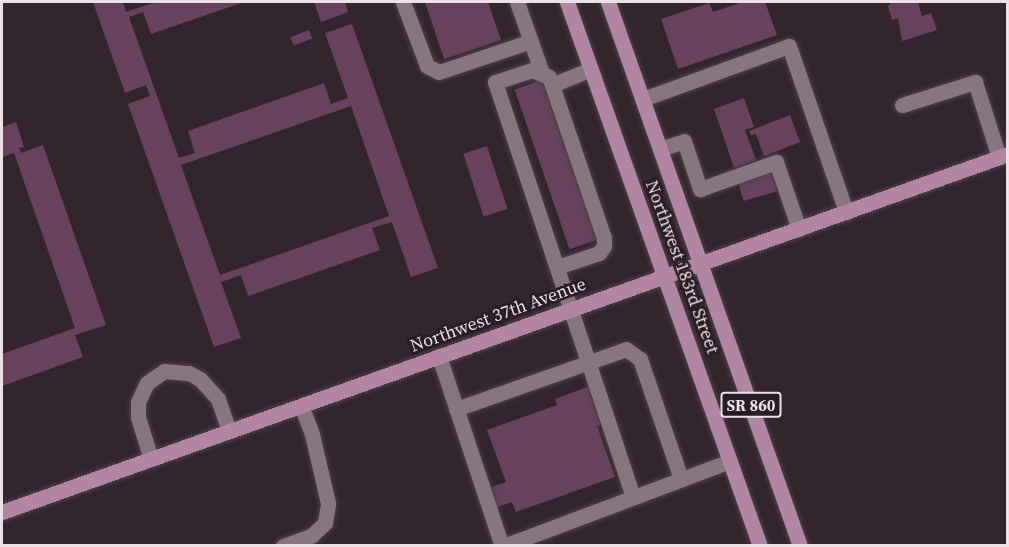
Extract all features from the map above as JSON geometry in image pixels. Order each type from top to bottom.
[{"type":"main road","name":"Northwest 183rd Street","points":[[567,2],[760,546]]},
{"type":"main road","name":"Northwest 183rd Street","points":[[612,5],[660,149],[800,546]]},
{"type":"main road","name":"Northwest 37th Avenue","points":[[2,512],[1003,156]]},
{"type":"lane","points":[[404,2],[427,66],[439,72],[531,41]]},
{"type":"lane","points":[[517,2],[547,79],[604,246],[599,253],[556,267]]},
{"type":"lane","points":[[643,99],[789,46],[846,212]]},
{"type":"lane","points":[[591,69],[547,79],[532,70],[495,82],[633,497]]},
{"type":"lane","points":[[902,105],[975,82],[1003,156]]},
{"type":"lane","points":[[660,149],[684,141],[700,189],[776,162],[799,229]]},
{"type":"lane","points":[[456,409],[626,349],[640,359],[681,479]]},
{"type":"lane","points":[[439,356],[503,546],[730,461]]},
{"type":"lane","points":[[151,459],[138,417],[138,402],[147,383],[164,371],[189,373],[200,379],[218,399],[229,431]]},
{"type":"lane","points":[[283,546],[311,536],[325,523],[328,503],[312,434],[301,405]]},
{"type":"building","points":[[93,2],[123,2],[126,12],[156,2],[244,2],[151,34],[143,12],[129,17],[179,158],[195,153],[188,131],[324,83],[331,104],[348,98],[325,33],[352,24],[438,268],[411,277],[392,222],[372,228],[380,250],[248,296],[241,275],[221,282],[241,338],[214,347],[128,104],[150,96],[146,85],[125,93]],"holes":[[[351,106],[389,216],[220,275],[181,165]]]},
{"type":"building","points":[[314,2],[345,2],[348,12],[321,22]]},
{"type":"building","points":[[425,2],[488,2],[501,40],[444,59]]},
{"type":"building","points":[[743,2],[765,2],[777,35],[678,69],[661,19],[709,3],[713,12]]},
{"type":"building","points":[[892,2],[918,2],[922,16],[931,13],[937,30],[902,41],[898,18],[892,20],[888,6]]},
{"type":"building","points":[[309,30],[312,38],[294,46],[290,37]]},
{"type":"building","points":[[542,80],[597,240],[570,249],[515,89]]},
{"type":"building","points":[[744,98],[754,127],[745,130],[756,160],[734,168],[714,109]]},
{"type":"building","points":[[790,115],[800,142],[764,156],[756,134],[751,135],[749,131]]},
{"type":"building","points":[[16,122],[24,147],[19,148],[21,153],[43,145],[106,325],[75,335],[83,357],[2,386],[2,354],[75,328],[14,153],[2,157],[2,127]]},
{"type":"building","points":[[487,146],[507,209],[484,216],[463,154]]},
{"type":"building","points":[[772,173],[777,191],[744,201],[738,183]]},
{"type":"building","points":[[590,386],[604,424],[597,426],[615,477],[516,512],[512,502],[495,508],[489,488],[506,482],[487,430],[557,405],[555,399]]}]
